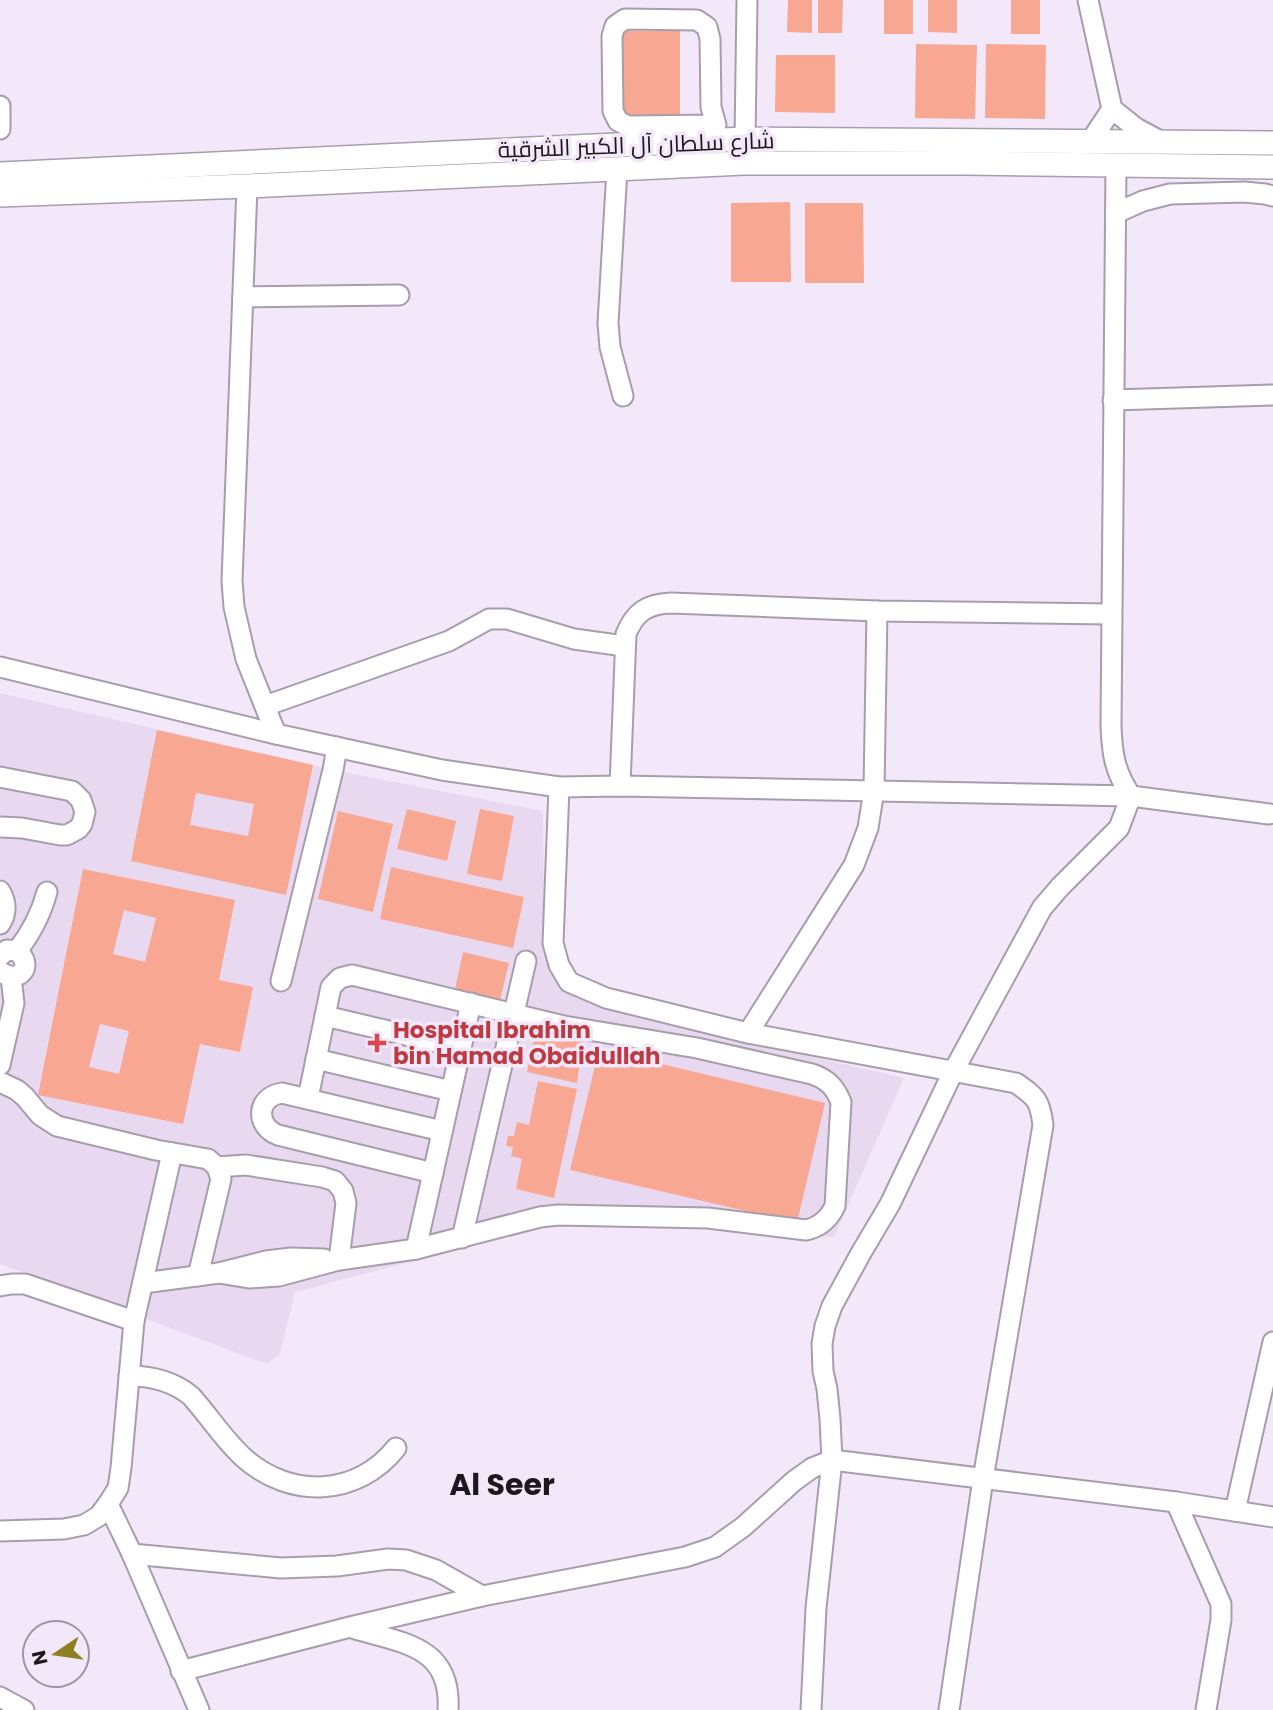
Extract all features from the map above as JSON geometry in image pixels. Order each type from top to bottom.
[{"type":"main road","name":"شارع سلطان آل الكبير الشرقية","points":[[0,174],[731,134],[1273,143]]},
{"type":"main road","name":"شارع سلطان آل الكبير الشرقية","points":[[0,195],[744,163],[1273,167]]},
{"type":"street","points":[[731,134],[747,0]]},
{"type":"street","points":[[1088,0],[1112,109],[1136,128],[1162,142]]},
{"type":"street","points":[[630,19],[690,19],[703,22],[709,33],[711,107],[731,134],[628,126],[618,121],[613,106],[612,36],[615,26],[630,19]]},
{"type":"street","points":[[0,106],[0,130]]},
{"type":"street","points":[[1090,142],[1112,109]]},
{"type":"street","points":[[811,1710],[816,1608],[832,1460],[822,1344],[832,1306],[890,1204],[953,1072],[1042,908],[1119,828],[1131,796],[1115,767],[1111,749],[1116,165]]},
{"type":"street","points":[[617,169],[608,323],[610,347],[623,396]]},
{"type":"street","points":[[247,186],[232,581],[234,607],[246,659],[276,734]]},
{"type":"street","points":[[1116,213],[1143,201],[1170,194],[1244,192],[1273,196]]},
{"type":"street","points":[[243,297],[399,295]]},
{"type":"street","points":[[1113,400],[1273,395]]},
{"type":"street","points":[[620,786],[624,646],[630,623],[648,607],[659,604],[877,611],[1111,614]]},
{"type":"street","points":[[748,1033],[854,865],[868,828],[874,790],[877,611]]},
{"type":"street","points":[[265,706],[449,641],[489,619],[507,619],[574,639],[624,646]]},
{"type":"street","points":[[0,667],[276,734],[442,770],[559,787],[1131,796],[1269,814]]},
{"type":"street","points":[[281,981],[337,747]]},
{"type":"street","points":[[0,777],[72,792],[81,800],[85,812],[82,824],[67,835],[0,827]]},
{"type":"street","points":[[559,787],[553,943],[559,965],[569,982],[606,998],[748,1033],[1016,1083],[1032,1094],[1041,1106],[1043,1125],[983,1479],[949,1710]]},
{"type":"street","points":[[0,891],[6,910],[0,923]]},
{"type":"street","points":[[0,1065],[13,1012],[14,994],[5,962],[26,940],[39,917],[47,892]]},
{"type":"street","points":[[462,1238],[526,961]]},
{"type":"street","points":[[143,1283],[219,1273],[264,1278],[339,1261],[416,1249],[540,1217],[573,1214],[708,1218],[806,1230],[826,1221],[835,1206],[841,1102],[831,1084],[822,1077],[697,1048],[576,1029],[352,975],[346,975],[331,987],[308,1098]]},
{"type":"street","points":[[416,1249],[471,1003]]},
{"type":"street","points":[[325,1016],[461,1048]]},
{"type":"street","points":[[316,1059],[451,1090]]},
{"type":"street","points":[[0,1082],[17,1090],[40,1115],[57,1126],[208,1159],[217,1167],[220,1186],[198,1276]]},
{"type":"street","points":[[433,1172],[278,1135],[264,1124],[261,1112],[270,1097],[282,1093],[442,1131]]},
{"type":"street","points":[[0,1531],[64,1529],[84,1525],[99,1516],[118,1488],[134,1321],[172,1153]]},
{"type":"street","points":[[217,1167],[246,1165],[335,1181],[343,1191],[346,1203],[339,1261]]},
{"type":"street","points":[[0,1286],[25,1284],[134,1321]]},
{"type":"street","points":[[1234,1511],[1273,1342]]},
{"type":"street","points":[[129,1376],[168,1381],[184,1390],[243,1457],[267,1474],[293,1484],[320,1487],[346,1483],[369,1474],[396,1448]]},
{"type":"street","points":[[181,1671],[482,1596],[685,1557],[715,1547],[743,1527],[794,1481],[812,1468],[832,1460],[1176,1502],[1273,1517]]},
{"type":"street","points":[[1176,1502],[1221,1604],[1221,1620],[1206,1710]]},
{"type":"street","points":[[108,1504],[199,1710]]},
{"type":"street","points":[[132,1554],[281,1568],[337,1566],[388,1559],[406,1560],[436,1570],[482,1596]]},
{"type":"street","points":[[349,1627],[411,1646],[437,1663],[445,1676],[449,1691],[448,1710]]},
{"type":"street","points":[[0,1697],[24,1710]]},
{"type":"shaded area","name":"Hospital Ibrahim bin Hamad Obaidullah","points":[[0,693],[333,770],[543,811],[544,915],[557,985],[606,1009],[904,1078],[834,1237],[567,1221],[295,1292],[280,1354],[267,1364],[0,1264]]},
{"type":"building","points":[[788,0],[812,0],[812,33],[787,32]]},
{"type":"building","points":[[818,0],[843,0],[842,33],[818,33]]},
{"type":"building","points":[[884,0],[913,0],[913,34],[884,34]]},
{"type":"building","points":[[928,0],[957,0],[957,33],[928,32]]},
{"type":"building","points":[[1011,0],[1040,0],[1040,34],[1011,34]]},
{"type":"building","points":[[619,31],[680,31],[680,115],[619,116]]},
{"type":"building","points":[[916,44],[977,45],[975,119],[915,118]]},
{"type":"building","points":[[986,44],[1046,45],[1045,119],[985,118]]},
{"type":"building","points":[[776,55],[835,55],[835,113],[775,112]]},
{"type":"building","points":[[790,202],[791,282],[731,282],[731,203]]},
{"type":"building","points":[[805,203],[863,203],[864,283],[805,283]]},
{"type":"building","points":[[157,730],[313,765],[286,895],[131,861]],"holes":[[[196,793],[254,804],[248,836],[190,825]]]},
{"type":"building","points":[[407,809],[456,821],[447,861],[397,849]]},
{"type":"building","points":[[480,809],[514,816],[502,881],[467,874]]},
{"type":"building","points":[[338,811],[393,824],[373,912],[318,899]]},
{"type":"building","points":[[391,867],[524,897],[513,948],[380,919]]},
{"type":"building","points":[[83,869],[235,900],[219,980],[253,987],[240,1052],[200,1044],[183,1124],[38,1095]],"holes":[[[124,910],[156,918],[145,962],[113,954]],[[100,1024],[129,1031],[119,1074],[89,1067]]]},
{"type":"building","points":[[463,952],[509,963],[500,1000],[455,989]]},
{"type":"building","points":[[536,1030],[583,1041],[577,1083],[527,1072]]},
{"type":"building","points":[[599,1049],[825,1103],[797,1223],[570,1170]]},
{"type":"building","points":[[538,1081],[577,1089],[554,1198],[516,1189],[522,1159],[511,1156],[513,1147],[506,1146],[508,1136],[514,1136],[517,1122],[529,1125]]},
{"type":"place","name":"Hospital Ibrahim bin Hamad Obaidullah","points":[[377,1043]]},
{"type":"district","name":"Al Seer","points":[[502,1485]]}]
